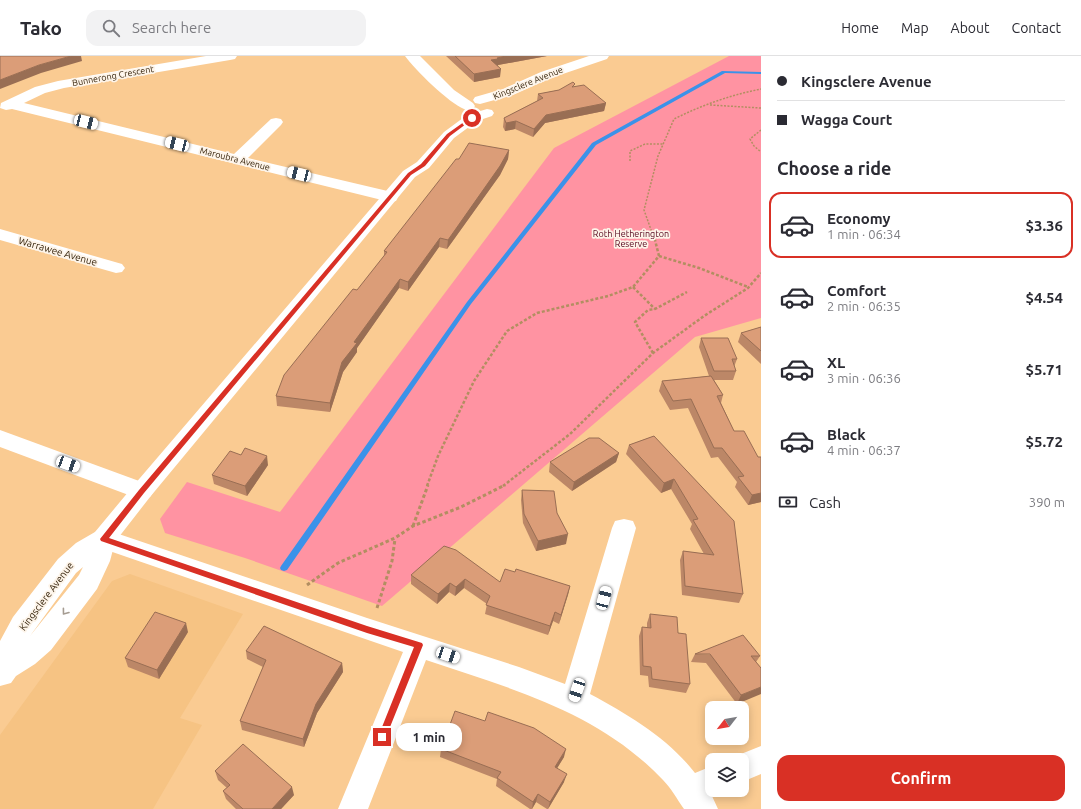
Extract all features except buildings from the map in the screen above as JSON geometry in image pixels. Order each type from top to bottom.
[{"type":"street","name":"Bunnerong Crescent","points":[[5,106],[40,90],[64,84],[230,56]]},
{"type":"street","points":[[412,56],[449,93],[479,106]]},
{"type":"street","name":"Kingsclere Avenue","points":[[2,669],[25,656],[42,642],[88,582],[98,561],[104,539],[142,491],[409,174],[423,165],[449,135],[472,118],[479,106],[500,103],[554,78],[575,65],[602,56]]},
{"type":"street","name":"Maroubra Avenue","points":[[5,106],[238,159],[390,197]]},
{"type":"street","points":[[238,159],[276,122]]},
{"type":"street","name":"Warrawee Avenue","points":[[0,234],[116,268]]},
{"type":"street","points":[[0,438],[142,491]]},
{"type":"street","points":[[574,700],[587,660],[624,528]]},
{"type":"street","points":[[104,539],[367,629],[519,679],[574,700],[614,722],[645,744],[702,794]]},
{"type":"street","points":[[353,809],[419,645]]},
{"type":"street","points":[[749,765],[761,760]]},
{"type":"path","points":[[659,256],[644,210],[658,156],[674,119],[737,94],[761,89]]},
{"type":"path","points":[[707,105],[761,108]]},
{"type":"path","points":[[761,130],[750,139],[754,146],[761,152]]},
{"type":"path","points":[[630,161],[630,151],[645,144],[663,144]]},
{"type":"path","points":[[414,526],[438,456],[474,381],[507,331],[537,314],[608,296],[632,287],[659,256]]},
{"type":"path","points":[[659,256],[699,268],[748,288]]},
{"type":"path","points":[[286,601],[338,563],[395,538],[414,526],[461,507],[505,485],[570,434],[653,353],[704,316],[748,288],[761,273]]},
{"type":"path","points":[[632,287],[655,309]]},
{"type":"path","points":[[653,353],[635,322],[648,310],[655,309],[687,292]]},
{"type":"path","points":[[377,608],[392,561],[395,538]]},
{"type":"shaded area","points":[[130,574],[243,614],[180,718],[202,725],[153,809],[0,809],[0,735],[112,581]]},
{"type":"green space","name":"Roth Hetherington Reserve","points":[[729,56],[761,56],[761,318],[695,337],[382,606],[245,558],[165,533],[160,519],[187,482],[280,512],[554,148]]},
{"type":"waterway","points":[[284,568],[469,303],[594,144],[724,72],[761,73]]},
{"type":"route","points":[[382,737],[419,645],[367,629],[104,539],[142,491],[409,174],[423,165],[449,135],[472,118]]}]
